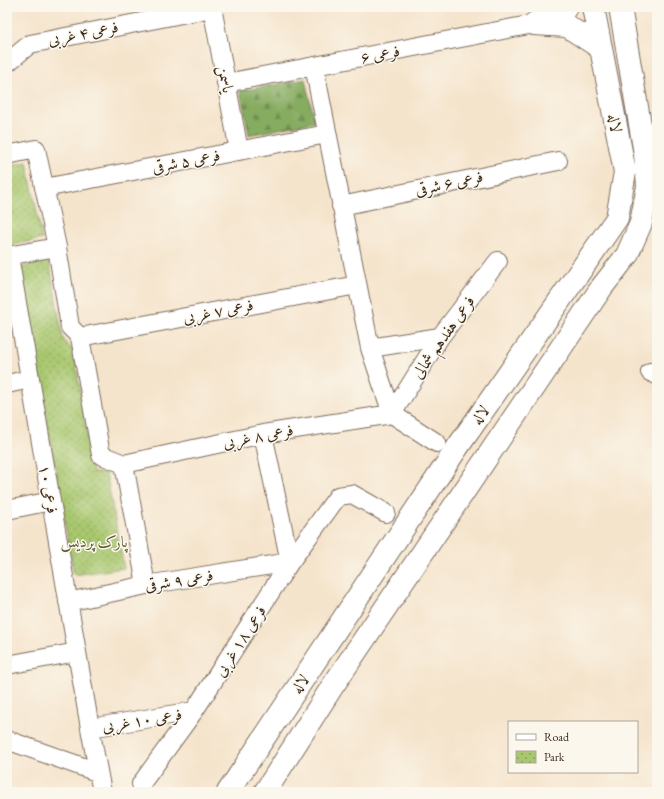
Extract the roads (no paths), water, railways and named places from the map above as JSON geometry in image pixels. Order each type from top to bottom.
[{"type":"street","name":"فرعی ۴ غربی","points":[[7,63],[30,44],[212,7]]},
{"type":"street","name":"یاسمن","points":[[212,7],[239,151]]},
{"type":"street","points":[[534,24],[566,7]]},
{"type":"street","name":"لاله","points":[[228,792],[457,448],[617,218],[624,172],[599,47],[593,7]]},
{"type":"street","name":"لاله","points":[[265,792],[332,687],[602,287],[627,255],[641,223],[648,186],[645,154],[620,7]]},
{"type":"street","points":[[534,24],[567,26],[599,47]]},
{"type":"street","name":"فرعی ۶","points":[[226,83],[534,24]]},
{"type":"street","points":[[314,66],[356,285],[370,348],[392,414],[437,443]]},
{"type":"street","name":"فرعی ۵ شرقی","points":[[44,188],[327,134]]},
{"type":"street","points":[[7,155],[36,149],[57,247],[70,327],[80,336],[101,455],[124,464],[146,585]]},
{"type":"street","name":"فرعی ۶ شرقی","points":[[341,206],[558,161]]},
{"type":"street","points":[[8,256],[57,247]]},
{"type":"street","name":"فرعی ۱۰","points":[[8,256],[97,772],[102,792]]},
{"type":"street","name":"فرعی هفدهم شمالی","points":[[392,414],[440,337],[498,261]]},
{"type":"street","name":"فرعی ۷ غربی","points":[[80,336],[356,285]]},
{"type":"street","points":[[370,348],[440,337]]},
{"type":"street","points":[[7,384],[30,380]]},
{"type":"street","name":"فرعی ۸ غربی","points":[[124,464],[263,434],[392,414]]},
{"type":"street","points":[[263,434],[290,562]]},
{"type":"street","name":"فرعی ۱۸ غربی","points":[[141,784],[194,711],[290,562],[338,496],[352,494],[386,513]]},
{"type":"street","points":[[7,510],[51,501]]},
{"type":"street","name":"فرعی ۹ شرقی","points":[[68,602],[146,585],[290,562]]},
{"type":"street","points":[[7,665],[77,652]]},
{"type":"street","name":"فرعی ۱۰ غربی","points":[[90,728],[194,711]]},
{"type":"street","points":[[7,740],[97,772]]},
{"type":"park label","name":"پارک پردیس","points":[[94,541]]}]
